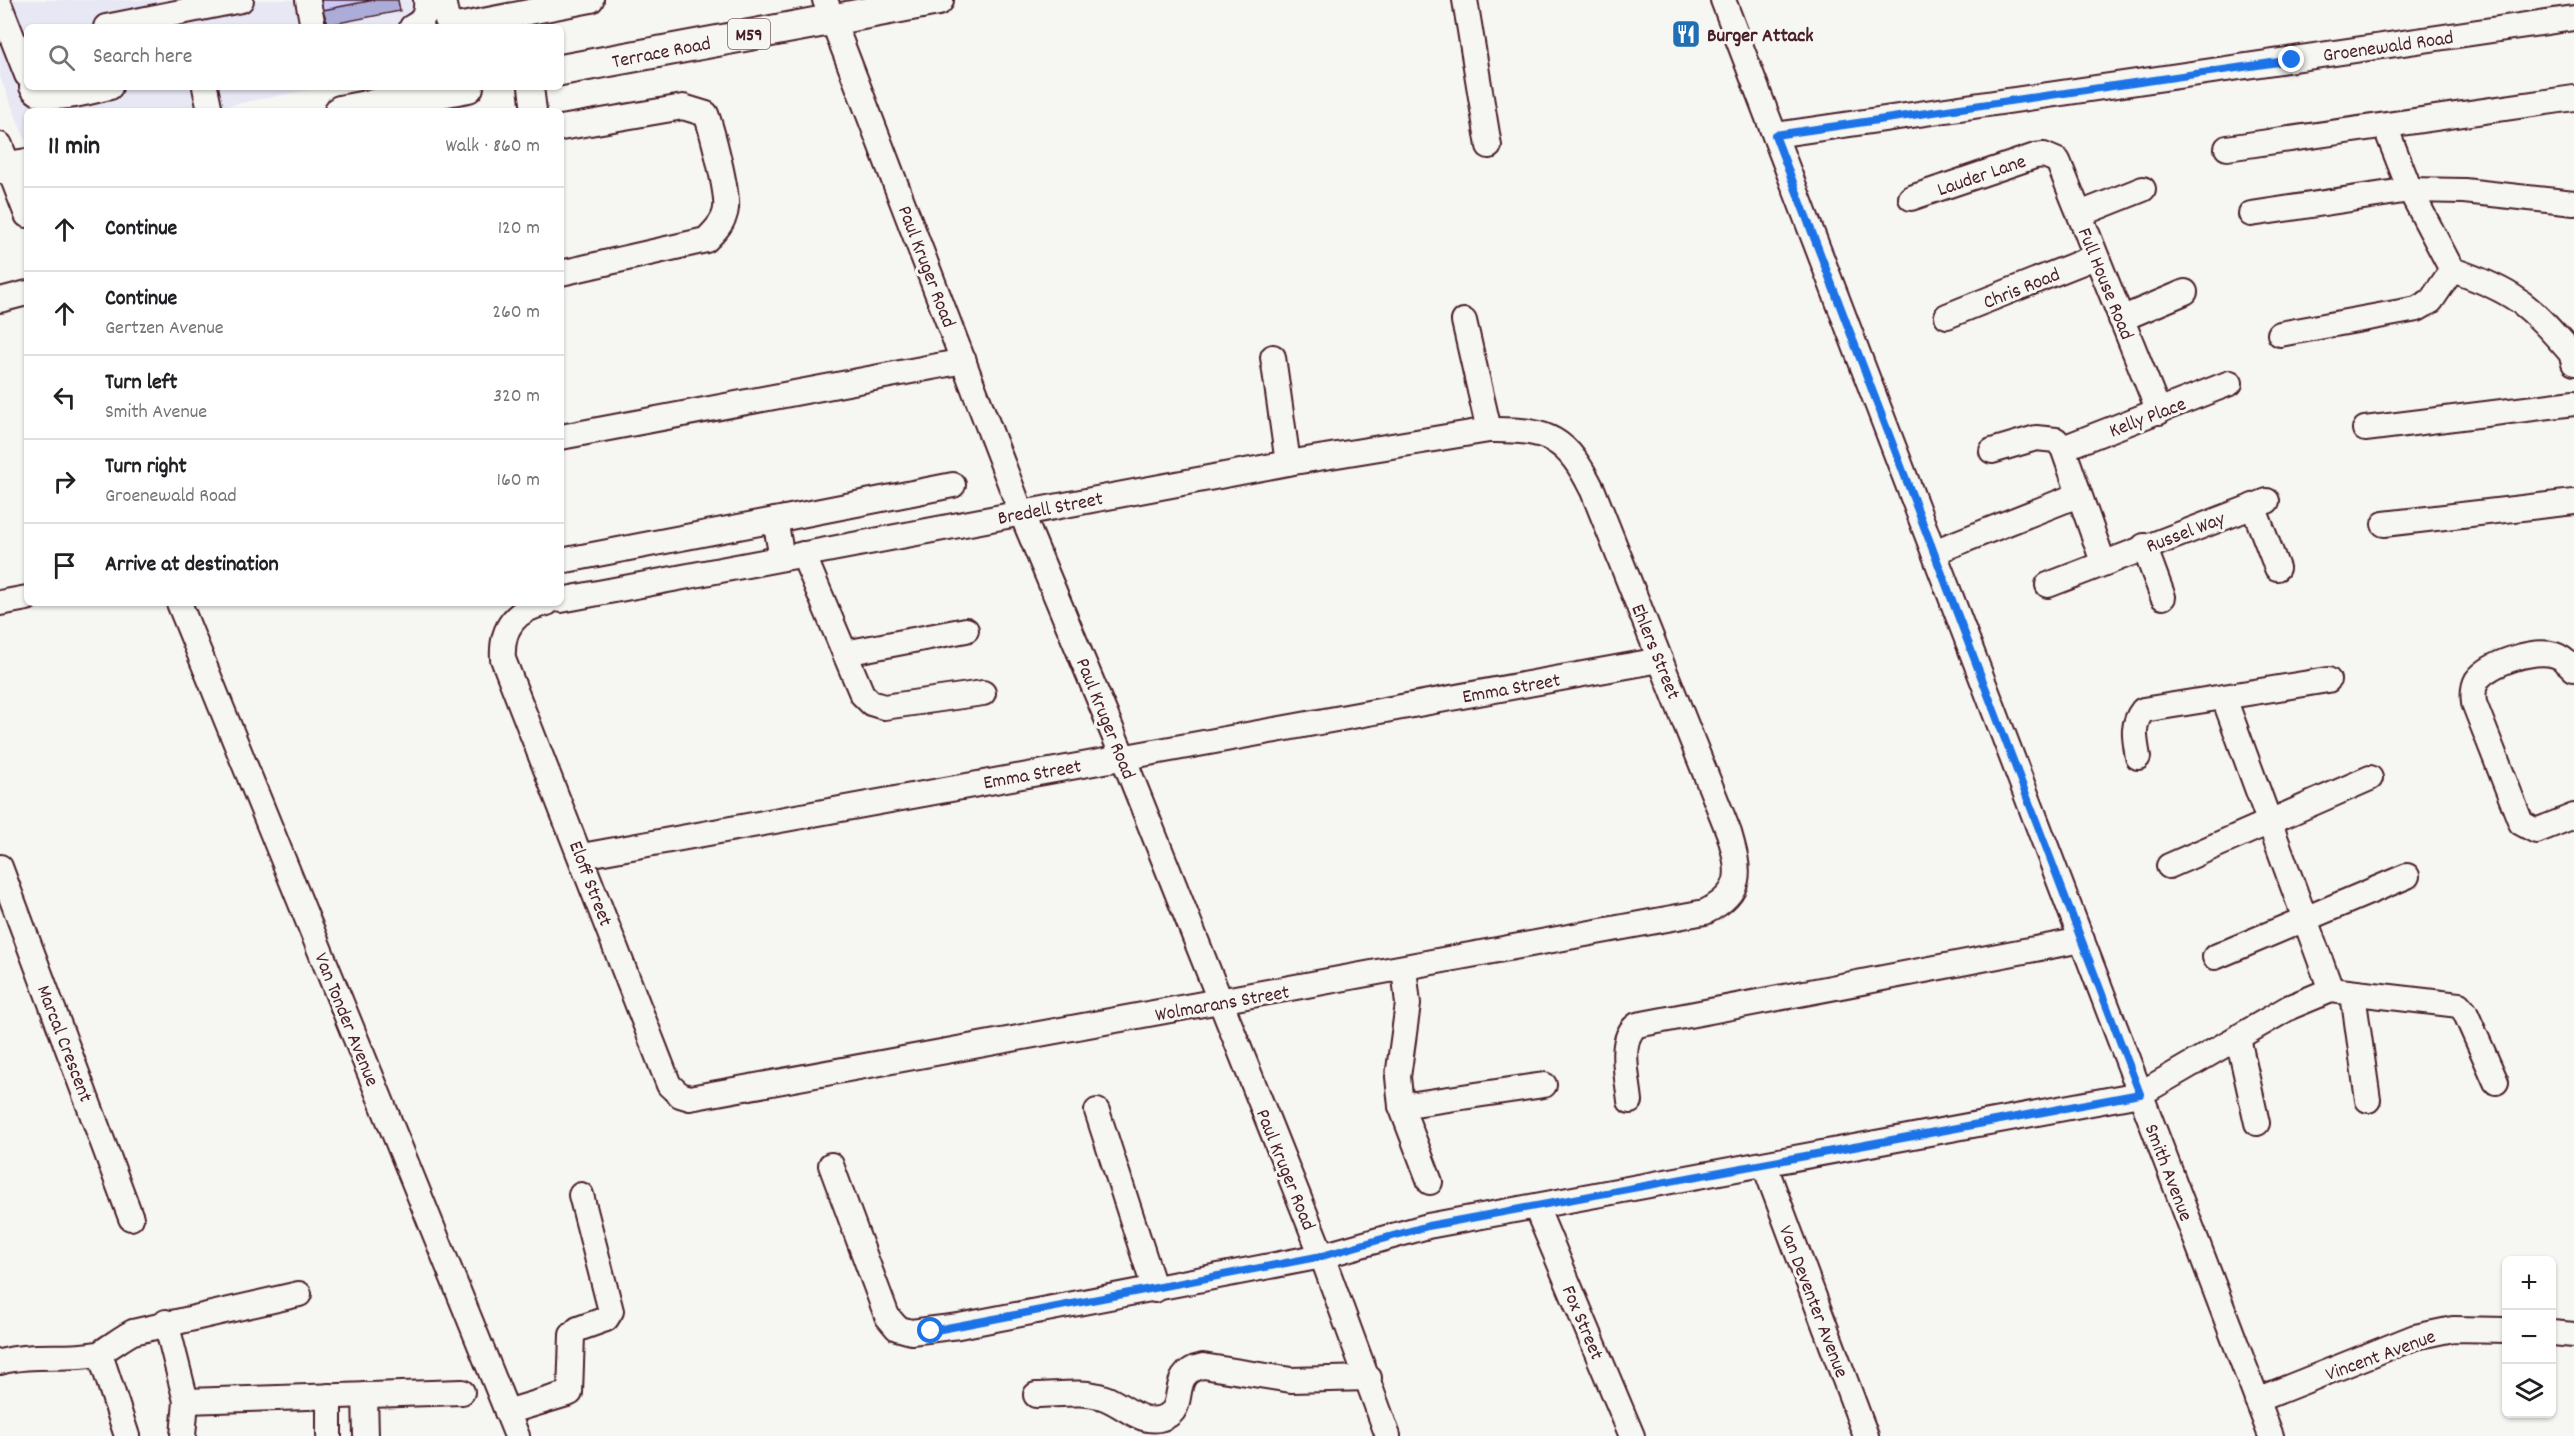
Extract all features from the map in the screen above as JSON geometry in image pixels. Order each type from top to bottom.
[{"type":"main road","name":"Terrace Road","points":[[564,69],[829,9],[938,0]]},
{"type":"main road","points":[[355,108],[445,90]]},
{"type":"street","points":[[123,24],[241,0]]},
{"type":"street","points":[[308,0],[312,24]]},
{"type":"street","points":[[419,24],[427,12],[426,0]]},
{"type":"street","points":[[443,0],[447,20],[454,24]]},
{"type":"street","points":[[467,24],[591,0]]},
{"type":"street","points":[[1465,0],[1489,146]]},
{"type":"street","name":"Smith Avenue","points":[[1723,0],[2271,1436]]},
{"type":"street","points":[[0,6],[21,44],[24,60]]},
{"type":"street","name":"Paul Kruger Road","points":[[829,9],[1021,512],[1123,757],[1322,1256],[1369,1378],[1388,1436]]},
{"type":"street","name":"Groenewald Road","points":[[1775,135],[2574,18]]},
{"type":"street","points":[[35,90],[38,94],[54,97],[93,90]]},
{"type":"street","points":[[206,90],[209,108]]},
{"type":"street","points":[[531,90],[534,108]]},
{"type":"street","points":[[2227,148],[2574,98]]},
{"type":"street","points":[[564,127],[683,107],[706,114],[712,132],[726,207],[720,225],[706,240],[564,272]]},
{"type":"street","points":[[2385,126],[2410,190],[2452,270],[2488,282],[2523,302],[2573,356]]},
{"type":"street","name":"Lauder Lane","points":[[1911,198],[2035,156],[2052,158]]},
{"type":"street","name":"Full House Road","points":[[2052,158],[2058,161],[2064,172],[2095,257],[2159,412]]},
{"type":"street","points":[[9,161],[24,206]]},
{"type":"street","points":[[2080,214],[2143,189]]},
{"type":"street","points":[[2251,214],[2410,190],[2464,191],[2574,203]]},
{"type":"street","name":"Chris Road","points":[[1947,316],[2095,257]]},
{"type":"street","points":[[2280,334],[2417,309],[2431,301],[2452,270]]},
{"type":"street","points":[[2121,319],[2185,292]]},
{"type":"street","points":[[0,300],[24,294]]},
{"type":"street","points":[[1464,321],[1489,430]]},
{"type":"street","points":[[1273,357],[1288,463]]},
{"type":"street","points":[[564,436],[964,361]]},
{"type":"street","name":"Kelly Place","points":[[2063,448],[2230,383]]},
{"type":"street","points":[[2365,429],[2574,403]]},
{"type":"street","name":"Bredell Street","points":[[564,599],[1288,463],[1489,430],[1512,429],[1540,435]]},
{"type":"street","name":"Ehlers Street","points":[[1540,435],[1563,445],[1577,459],[1593,491],[1729,833],[1738,873],[1735,890]]},
{"type":"street","points":[[1992,451],[2045,437],[2056,440],[2063,448],[2103,562]]},
{"type":"street","points":[[564,560],[953,485]]},
{"type":"street","points":[[1934,552],[2078,495]]},
{"type":"street","points":[[2384,524],[2574,502]]},
{"type":"street","name":"Russel Way","points":[[2048,585],[2260,503],[2277,568]]},
{"type":"street","points":[[775,520],[845,653],[862,694],[871,703],[884,707],[983,693]]},
{"type":"street","points":[[2144,546],[2163,597]]},
{"type":"street","points":[[596,554],[607,591]]},
{"type":"street","points":[[0,603],[24,599]]},
{"type":"street","name":"Van Tonder Avenue","points":[[180,606],[517,1436]]},
{"type":"street","name":"Eloff Street","points":[[537,606],[524,610],[513,619],[504,632],[503,659],[582,856],[669,1085],[680,1095],[701,1096]]},
{"type":"street","points":[[845,653],[966,630]]},
{"type":"street","points":[[2574,669],[2556,656],[2542,654],[2510,659],[2490,668],[2477,681],[2473,690],[2474,703],[2520,823],[2536,831],[2574,816]]},
{"type":"street","name":"Emma Street","points":[[582,856],[1660,660]]},
{"type":"street","points":[[2138,757],[2134,729],[2136,718],[2143,710],[2152,706],[2224,698],[2328,680]]},
{"type":"street","points":[[2224,698],[2307,919],[2342,992],[2368,1100]]},
{"type":"street","points":[[2169,866],[2270,824],[2370,778]]},
{"type":"street","name":"Marcal Crescent","points":[[0,867],[131,1218]]},
{"type":"street","points":[[2215,957],[2407,876]]},
{"type":"street","name":"Wolmarans Street","points":[[701,1096],[1705,912],[1722,904],[1735,890]]},
{"type":"street","points":[[1630,1101],[1626,1041],[1629,1030],[1637,1025],[2082,940]]},
{"type":"street","points":[[1404,968],[1408,1004],[1398,1077],[1401,1106],[1430,1182]]},
{"type":"street","points":[[831,1165],[887,1316],[897,1328],[911,1332],[931,1331],[1155,1290],[1322,1256],[1428,1226],[1765,1166],[2140,1094],[2306,998],[2342,992],[2459,1005],[2465,1012],[2496,1082]]},
{"type":"street","points":[[2238,1038],[2257,1123]]},
{"type":"street","points":[[1401,1106],[1544,1085]]},
{"type":"street","points":[[1097,1111],[1155,1290]]},
{"type":"street","name":"Van Deventer Avenue","points":[[1765,1166],[1866,1436]]},
{"type":"street","points":[[507,1412],[570,1393],[572,1335],[578,1329],[606,1319],[611,1311],[580,1195]]},
{"type":"street","name":"Fox Street","points":[[1536,1207],[1632,1436]]},
{"type":"street","points":[[0,1362],[21,1356],[100,1354],[115,1341],[133,1332],[166,1322],[299,1294]]},
{"type":"street","points":[[166,1322],[186,1401],[183,1436]]},
{"type":"street","name":"Vincent Avenue","points":[[2257,1400],[2415,1337],[2453,1329],[2502,1330]]},
{"type":"street","points":[[2556,1333],[2574,1335]]},
{"type":"street","points":[[100,1354],[127,1436]]},
{"type":"street","points":[[1036,1395],[1091,1395],[1106,1398],[1138,1416],[1150,1419],[1165,1417],[1172,1412],[1182,1378],[1191,1368],[1203,1366],[1291,1380],[1369,1378]]},
{"type":"street","points":[[186,1401],[462,1392]]},
{"type":"street","points":[[365,1395],[366,1436]]},
{"type":"street","points":[[329,1396],[329,1436]]},
{"type":"shaded area","points":[[0,0],[431,0],[435,24],[24,24],[24,90],[308,90],[215,108],[24,108],[24,137],[0,77]]},
{"type":"building","points":[[321,0],[374,0],[323,10]]},
{"type":"place","name":"Burger Attack","points":[[1686,34]]},
{"type":"route","points":[[931,1331],[1155,1290],[1322,1256],[1428,1226],[2140,1094],[1775,135],[2292,60]]}]
